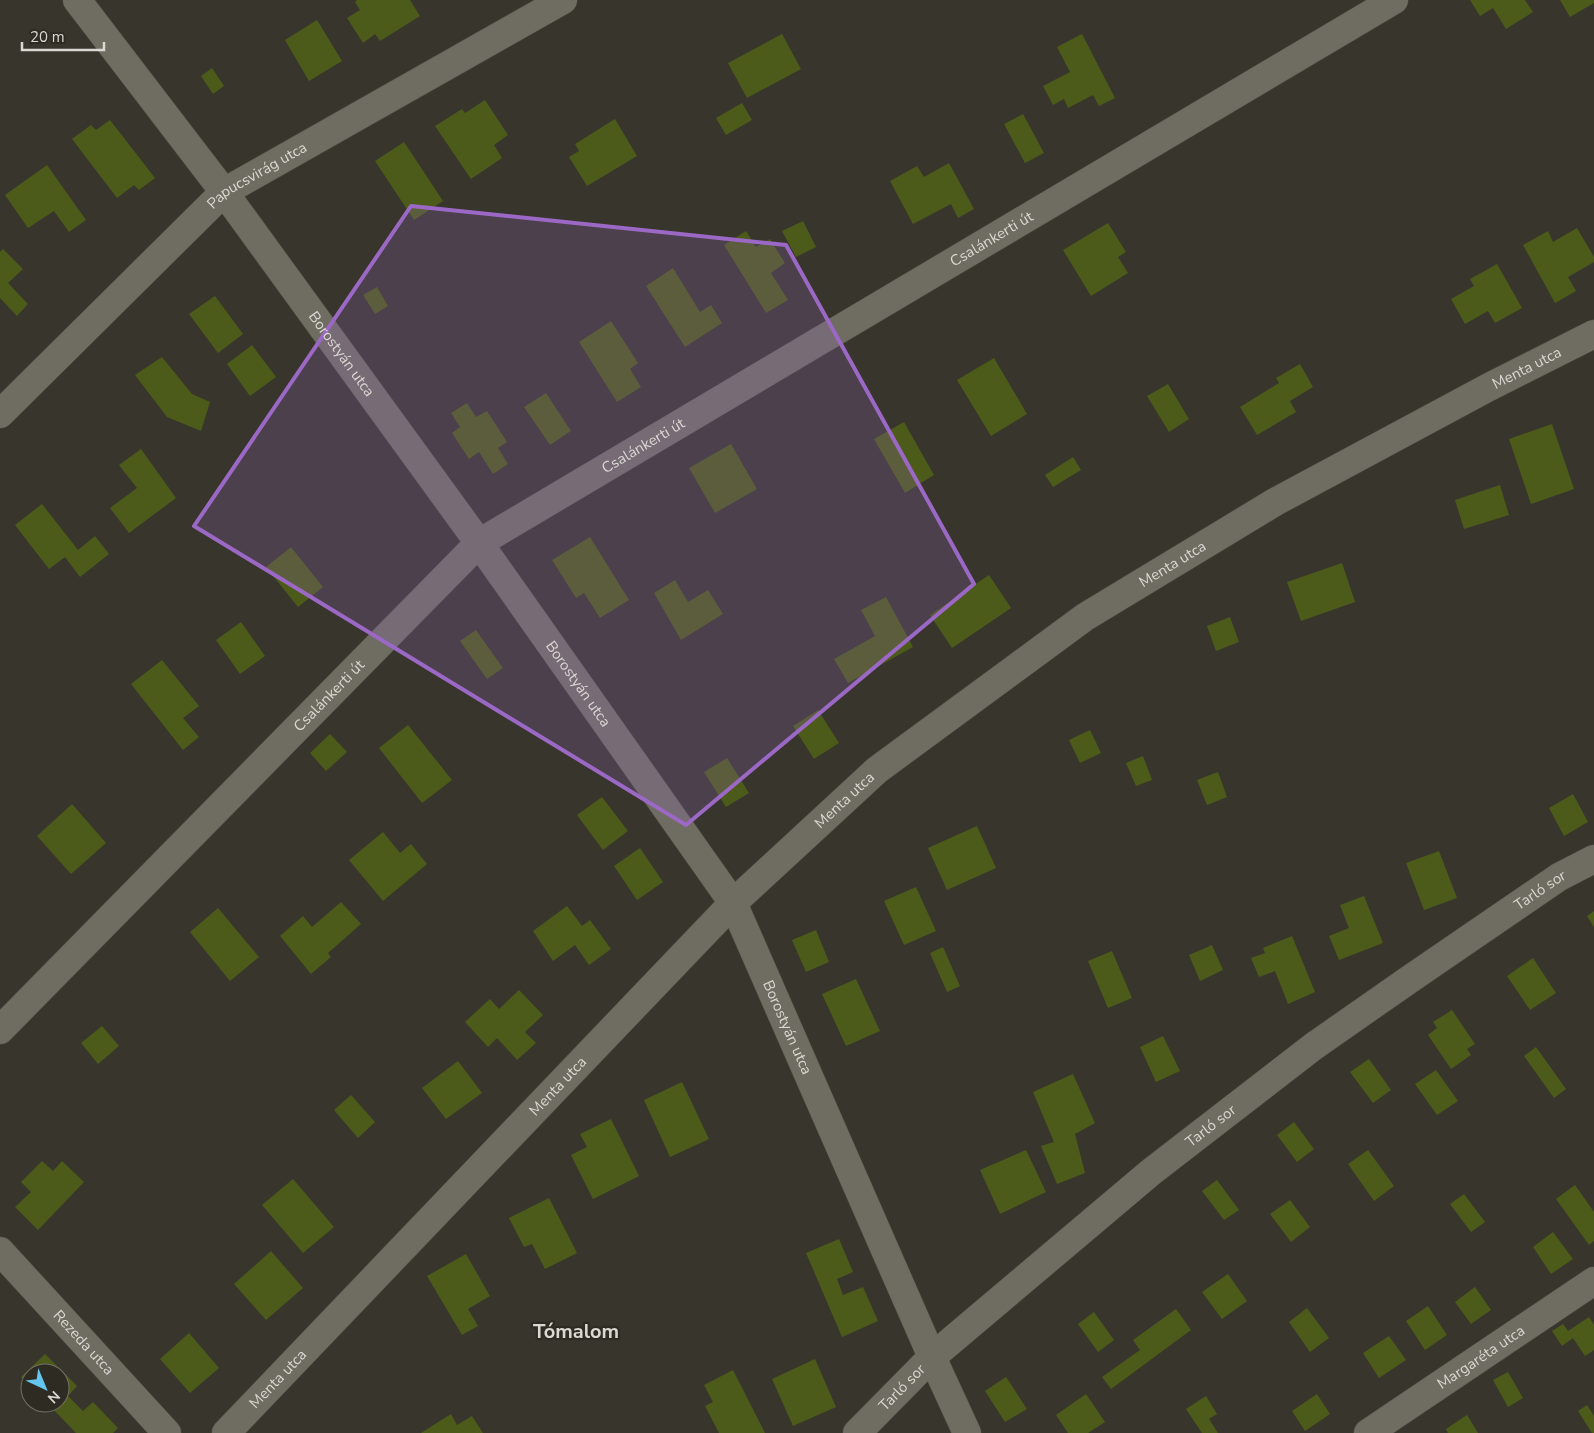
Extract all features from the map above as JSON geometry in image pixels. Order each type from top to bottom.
[{"type":"street","name":"Borostyán utca","points":[[77,0],[224,192],[479,543],[734,903],[967,1433]]},
{"type":"street","name":"Papucsvirág utca","points":[[0,414],[224,192],[563,0]]},
{"type":"street","name":"Csalánkerti út","points":[[0,1030],[479,543],[1394,0]]},
{"type":"street","name":"Menta utca","points":[[226,1433],[734,903],[877,770],[1085,617],[1276,502],[1489,387],[1594,334]]},
{"type":"street","name":"Tarló sor","points":[[857,1433],[932,1356],[1151,1172],[1314,1046],[1559,877],[1594,859]]},
{"type":"street","name":"Rezeda utca","points":[[0,1251],[167,1433]]},
{"type":"street","name":"Margaréta utca","points":[[1368,1433],[1594,1280]]},
{"type":"highlighted area","points":[[411,206],[786,245],[974,584],[686,825],[194,526]]},
{"type":"building","points":[[357,0],[410,0],[420,16],[380,41],[375,34],[363,43],[347,18],[360,10],[355,2]]},
{"type":"building","points":[[1470,0],[1525,0],[1533,12],[1506,29],[1493,8],[1480,16]]},
{"type":"building","points":[[1560,0],[1594,0],[1594,3],[1570,17]]},
{"type":"building","points":[[317,20],[342,61],[309,81],[285,40]]},
{"type":"building","points":[[782,34],[801,69],[747,98],[728,63]]},
{"type":"building","points":[[1082,34],[1115,98],[1099,106],[1093,95],[1068,108],[1064,99],[1053,105],[1043,86],[1070,72],[1057,47]]},
{"type":"building","points":[[212,68],[224,86],[213,94],[201,76]]},
{"type":"building","points":[[485,100],[508,135],[494,145],[502,158],[471,179],[435,126],[462,109],[465,113]]},
{"type":"building","points":[[742,103],[752,120],[726,135],[716,118]]},
{"type":"building","points":[[1023,114],[1044,153],[1025,163],[1004,124]]},
{"type":"building","points":[[615,119],[637,156],[587,186],[569,157],[579,151],[575,144]]},
{"type":"building","points":[[110,120],[155,178],[139,190],[134,185],[117,198],[72,139],[91,125],[96,130]]},
{"type":"building","points":[[404,142],[443,201],[414,220],[375,161]]},
{"type":"building","points":[[949,163],[974,209],[958,218],[951,204],[913,224],[890,181],[917,166],[924,177]]},
{"type":"building","points":[[47,165],[86,220],[69,232],[54,211],[28,228],[5,195]]},
{"type":"building","points":[[803,221],[816,247],[796,257],[782,231]]},
{"type":"building","points":[[1108,223],[1126,252],[1118,257],[1128,273],[1091,296],[1063,250]]},
{"type":"building","points":[[1577,228],[1594,257],[1594,262],[1568,277],[1576,291],[1555,303],[1523,245],[1548,231],[1553,242]]},
{"type":"building","points":[[746,231],[756,247],[770,239],[785,263],[771,273],[788,300],[766,313],[724,245]]},
{"type":"building","points":[[3,249],[23,269],[8,283],[28,304],[17,316],[0,298],[0,252]]},
{"type":"building","points":[[1497,264],[1522,308],[1495,323],[1488,311],[1465,324],[1451,299],[1474,286],[1470,279]]},
{"type":"building","points":[[673,268],[700,312],[711,305],[722,323],[685,347],[646,286]]},
{"type":"building","points":[[377,287],[388,306],[375,314],[363,295]]},
{"type":"building","points":[[215,296],[243,334],[218,353],[189,314]]},
{"type":"building","points":[[611,321],[638,363],[630,369],[641,387],[617,402],[579,342]]},
{"type":"building","points":[[252,345],[276,377],[250,396],[227,364]]},
{"type":"building","points":[[162,357],[192,394],[210,402],[201,431],[167,417],[135,375]]},
{"type":"building","points":[[994,358],[1027,414],[991,436],[957,380]]},
{"type":"building","points":[[1300,364],[1313,387],[1290,401],[1296,412],[1257,435],[1240,407],[1279,383],[1276,378]]},
{"type":"building","points":[[1168,384],[1189,419],[1169,432],[1147,396]]},
{"type":"building","points":[[546,393],[571,431],[550,445],[524,407]]},
{"type":"building","points":[[467,403],[476,417],[487,411],[507,442],[498,448],[508,464],[493,474],[479,452],[469,459],[452,433],[460,427],[451,413]]},
{"type":"building","points":[[904,422],[934,475],[905,493],[874,439]]},
{"type":"building","points":[[1552,424],[1574,489],[1531,504],[1509,439]]},
{"type":"building","points":[[731,444],[757,489],[715,513],[689,468]]},
{"type":"building","points":[[141,449],[176,498],[129,533],[110,508],[137,488],[119,465]]},
{"type":"building","points":[[1073,457],[1081,470],[1053,487],[1045,475]]},
{"type":"building","points":[[1500,485],[1509,515],[1464,529],[1455,500]]},
{"type":"building","points":[[42,504],[78,550],[95,536],[109,554],[80,577],[65,557],[49,569],[15,525]]},
{"type":"building","points":[[590,537],[629,600],[600,618],[584,593],[576,598],[552,560]]},
{"type":"building","points":[[291,547],[323,587],[298,607],[266,567]]},
{"type":"building","points":[[1342,563],[1355,602],[1301,621],[1287,582]]},
{"type":"building","points":[[989,575],[1011,608],[952,648],[930,615]]},
{"type":"building","points":[[675,580],[688,602],[708,590],[723,614],[681,640],[654,593]]},
{"type":"building","points":[[886,597],[913,647],[848,683],[834,659],[875,636],[861,610]]},
{"type":"building","points":[[1230,617],[1239,642],[1216,651],[1207,626]]},
{"type":"building","points":[[241,622],[265,656],[240,674],[216,640]]},
{"type":"building","points":[[476,630],[503,668],[487,679],[460,641]]},
{"type":"building","points":[[162,660],[199,706],[183,718],[199,737],[183,750],[131,684]]},
{"type":"building","points":[[818,710],[839,743],[814,759],[793,726]]},
{"type":"building","points":[[408,725],[452,780],[422,803],[379,748]]},
{"type":"building","points":[[1090,730],[1101,753],[1080,763],[1069,740]]},
{"type":"building","points":[[330,734],[347,752],[326,771],[310,753]]},
{"type":"building","points":[[1143,756],[1152,780],[1136,786],[1126,763]]},
{"type":"building","points":[[727,758],[749,793],[726,807],[704,772]]},
{"type":"building","points":[[1218,772],[1227,797],[1207,805],[1197,780]]},
{"type":"building","points":[[1573,794],[1588,822],[1564,836],[1549,808]]},
{"type":"building","points":[[602,797],[628,831],[603,850],[577,815]]},
{"type":"building","points":[[72,804],[106,843],[71,874],[37,836]]},
{"type":"building","points":[[977,826],[996,868],[947,890],[928,848]]},
{"type":"building","points":[[383,832],[400,853],[411,844],[427,864],[383,901],[349,860]]},
{"type":"building","points":[[640,848],[663,882],[637,900],[614,866]]},
{"type":"building","points":[[1439,851],[1457,898],[1424,910],[1406,863]]},
{"type":"building","points":[[916,887],[936,931],[904,945],[884,901]]},
{"type":"building","points":[[1364,896],[1383,943],[1339,960],[1329,936],[1349,928],[1340,905]]},
{"type":"building","points":[[341,902],[361,924],[328,953],[331,957],[311,974],[280,936],[303,916],[312,927]]},
{"type":"building","points":[[567,906],[582,926],[590,920],[611,949],[589,965],[575,945],[553,961],[533,931]]},
{"type":"building","points":[[218,908],[259,957],[230,981],[190,932]]},
{"type":"building","points":[[1594,911],[1594,927],[1587,916]]},
{"type":"building","points":[[816,930],[829,962],[806,972],[792,940]]},
{"type":"building","points":[[1292,936],[1315,992],[1288,1004],[1275,971],[1259,977],[1251,958],[1265,953],[1263,948]]},
{"type":"building","points":[[1212,945],[1223,970],[1200,981],[1189,955]]},
{"type":"building","points":[[943,947],[960,986],[947,992],[930,953]]},
{"type":"building","points":[[1112,951],[1132,998],[1108,1008],[1088,961]]},
{"type":"building","points":[[1533,958],[1556,993],[1530,1010],[1507,976]]},
{"type":"building","points":[[856,979],[880,1031],[846,1046],[822,994]]},
{"type":"building","points":[[519,990],[543,1015],[525,1032],[536,1043],[517,1060],[497,1038],[488,1047],[465,1022],[490,999],[499,1009]]},
{"type":"building","points":[[1452,1010],[1475,1044],[1467,1049],[1471,1055],[1451,1069],[1428,1035],[1437,1028],[1433,1022]]},
{"type":"building","points":[[102,1026],[119,1046],[98,1064],[81,1043]]},
{"type":"building","points":[[1163,1036],[1180,1071],[1156,1082],[1140,1047]]},
{"type":"building","points":[[1536,1047],[1566,1089],[1554,1098],[1524,1056]]},
{"type":"building","points":[[1369,1059],[1391,1090],[1373,1103],[1350,1072]]},
{"type":"building","points":[[458,1061],[482,1093],[446,1119],[422,1088]]},
{"type":"building","points":[[1436,1070],[1458,1101],[1437,1115],[1415,1084]]},
{"type":"building","points":[[1073,1074],[1095,1123],[1075,1134],[1085,1173],[1057,1184],[1041,1146],[1054,1142],[1033,1092]]},
{"type":"building","points":[[682,1082],[709,1139],[670,1157],[644,1100]]},
{"type":"building","points":[[351,1095],[375,1122],[358,1138],[334,1110]]},
{"type":"building","points":[[611,1119],[639,1176],[593,1199],[571,1155],[587,1147],[580,1134]]},
{"type":"building","points":[[1294,1122],[1314,1149],[1297,1162],[1277,1135]]},
{"type":"building","points":[[1026,1150],[1046,1192],[1000,1214],[980,1170]]},
{"type":"building","points":[[1368,1150],[1394,1186],[1374,1201],[1348,1164]]},
{"type":"building","points":[[42,1161],[53,1171],[62,1161],[84,1182],[38,1230],[15,1207],[31,1192],[21,1182]]},
{"type":"building","points":[[293,1179],[334,1227],[303,1253],[262,1205]]},
{"type":"building","points":[[1217,1180],[1239,1210],[1224,1220],[1202,1191]]},
{"type":"building","points":[[1575,1185],[1594,1212],[1594,1241],[1589,1245],[1556,1199]]},
{"type":"building","points":[[1464,1194],[1485,1222],[1471,1232],[1450,1204]]},
{"type":"building","points":[[549,1198],[577,1253],[545,1269],[532,1244],[524,1247],[509,1218]]},
{"type":"building","points":[[1290,1200],[1310,1227],[1291,1242],[1270,1214]]},
{"type":"building","points":[[1553,1232],[1573,1259],[1551,1274],[1533,1247]]},
{"type":"building","points":[[839,1239],[853,1272],[837,1279],[843,1295],[863,1287],[878,1321],[842,1337],[806,1253]]},
{"type":"building","points":[[271,1251],[303,1288],[266,1320],[234,1284]]},
{"type":"building","points":[[466,1254],[490,1296],[468,1309],[478,1326],[462,1335],[427,1276]]},
{"type":"building","points":[[1228,1274],[1247,1301],[1222,1319],[1202,1292]]},
{"type":"building","points":[[1475,1287],[1491,1310],[1471,1324],[1455,1302]]},
{"type":"building","points":[[1428,1306],[1447,1335],[1425,1350],[1406,1321]]},
{"type":"building","points":[[1307,1308],[1329,1338],[1310,1352],[1289,1322]]},
{"type":"building","points":[[1176,1309],[1191,1330],[1111,1389],[1102,1377],[1140,1350],[1133,1340]]},
{"type":"building","points":[[1094,1312],[1114,1340],[1098,1352],[1078,1324]]},
{"type":"building","points":[[1589,1317],[1594,1325],[1594,1350],[1585,1356],[1573,1338],[1562,1346],[1552,1331],[1563,1324],[1568,1331]]},
{"type":"building","points":[[189,1333],[219,1368],[190,1393],[160,1359]]},
{"type":"building","points":[[1389,1336],[1406,1360],[1379,1378],[1363,1353]]},
{"type":"building","points":[[45,1354],[54,1363],[36,1363]]},
{"type":"building","points":[[815,1359],[836,1407],[793,1426],[772,1379]]},
{"type":"building","points":[[733,1370],[765,1433],[719,1433],[705,1406],[713,1402],[704,1385]]},
{"type":"building","points":[[1508,1372],[1523,1398],[1508,1407],[1493,1380]]},
{"type":"building","points":[[1006,1377],[1027,1409],[1005,1422],[985,1391]]},
{"type":"building","points":[[70,1379],[77,1386],[70,1394]]},
{"type":"building","points":[[1086,1394],[1105,1422],[1088,1433],[1068,1433],[1056,1415]]},
{"type":"building","points":[[1317,1394],[1330,1414],[1305,1431],[1292,1411]]},
{"type":"building","points":[[1206,1396],[1217,1414],[1209,1419],[1218,1433],[1202,1433],[1186,1409]]},
{"type":"building","points":[[70,1398],[83,1411],[93,1402],[118,1428],[113,1433],[76,1433],[57,1413],[70,1413]]},
{"type":"building","points":[[1587,1405],[1594,1416],[1594,1433],[1592,1433],[1578,1411]]},
{"type":"building","points":[[451,1414],[457,1425],[472,1416],[483,1433],[421,1433]]},
{"type":"building","points":[[1467,1415],[1478,1433],[1448,1433],[1446,1429]]},
{"type":"district","name":"Tómalom","points":[[576,1331]]}]
